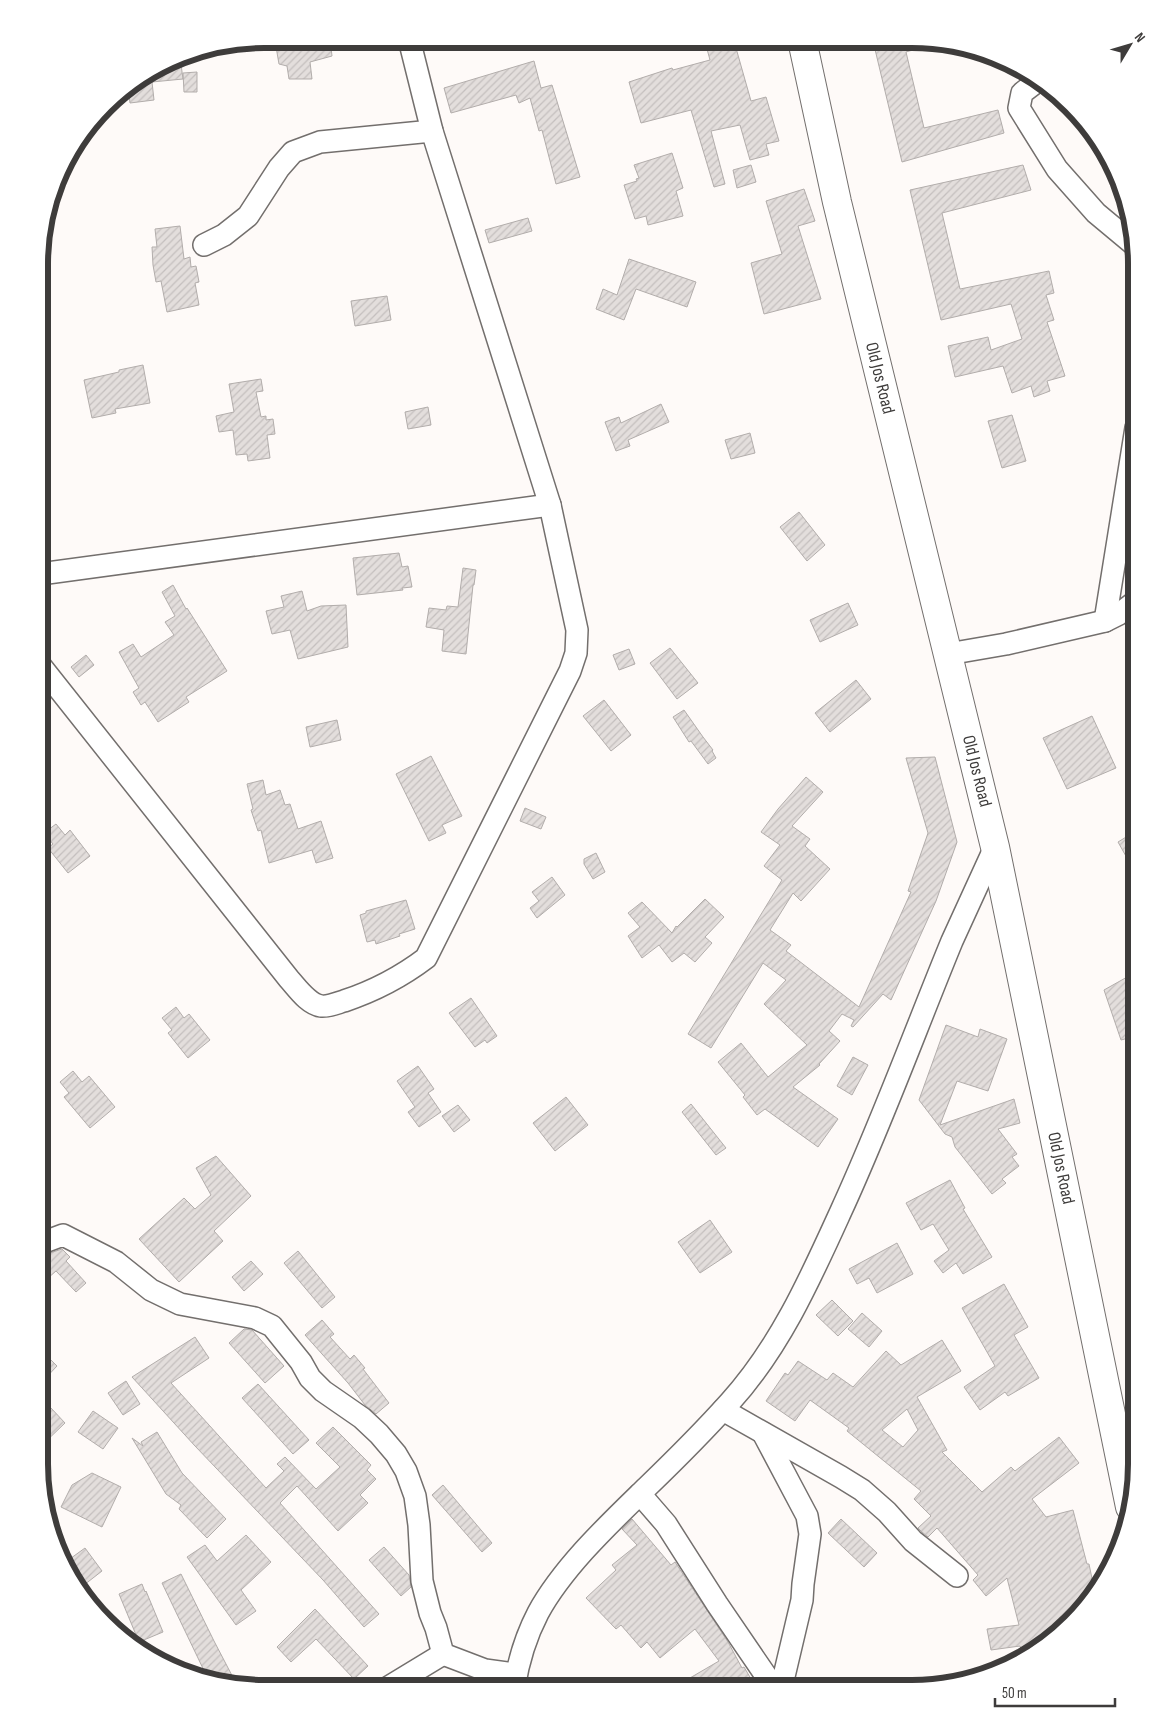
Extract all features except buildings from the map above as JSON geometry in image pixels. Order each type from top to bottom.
[{"type":"main road","name":"Old Jos Road","points":[[804,48],[837,202],[995,847],[1126,1489]]},
{"type":"street","points":[[48,675],[300,992],[315,1004],[323,1006],[336,1004],[388,983],[426,958],[570,670],[576,653],[577,630],[550,505],[432,131],[411,48]]},
{"type":"street","points":[[1033,85],[1022,93],[1019,108],[1057,169],[1096,213],[1126,238]]},
{"type":"street","points":[[204,245],[224,235],[248,216],[278,168],[292,152],[320,142],[432,131]]},
{"type":"street","points":[[1104,621],[1128,476]]},
{"type":"street","points":[[48,573],[550,505]]},
{"type":"street","points":[[948,654],[1006,644],[1104,621],[1128,607]]},
{"type":"street","points":[[515,1680],[529,1633],[539,1611],[569,1568],[614,1518],[723,1410],[765,1357],[808,1282],[867,1154],[953,940],[995,847]]},
{"type":"street","points":[[48,1241],[63,1235],[116,1262],[151,1290],[180,1304],[255,1318],[272,1326],[292,1350],[310,1378],[323,1391],[362,1418],[379,1434],[401,1463],[415,1496],[419,1525],[422,1581],[443,1654]]},
{"type":"street","points":[[723,1410],[862,1490],[887,1512],[913,1542],[957,1576]]},
{"type":"street","points":[[763,1433],[807,1516],[810,1534],[802,1600],[783,1680]]},
{"type":"street","points":[[640,1494],[666,1524],[769,1680]]},
{"type":"street","points":[[443,1654],[512,1680]]},
{"type":"street","points":[[400,1680],[443,1654]]}]
